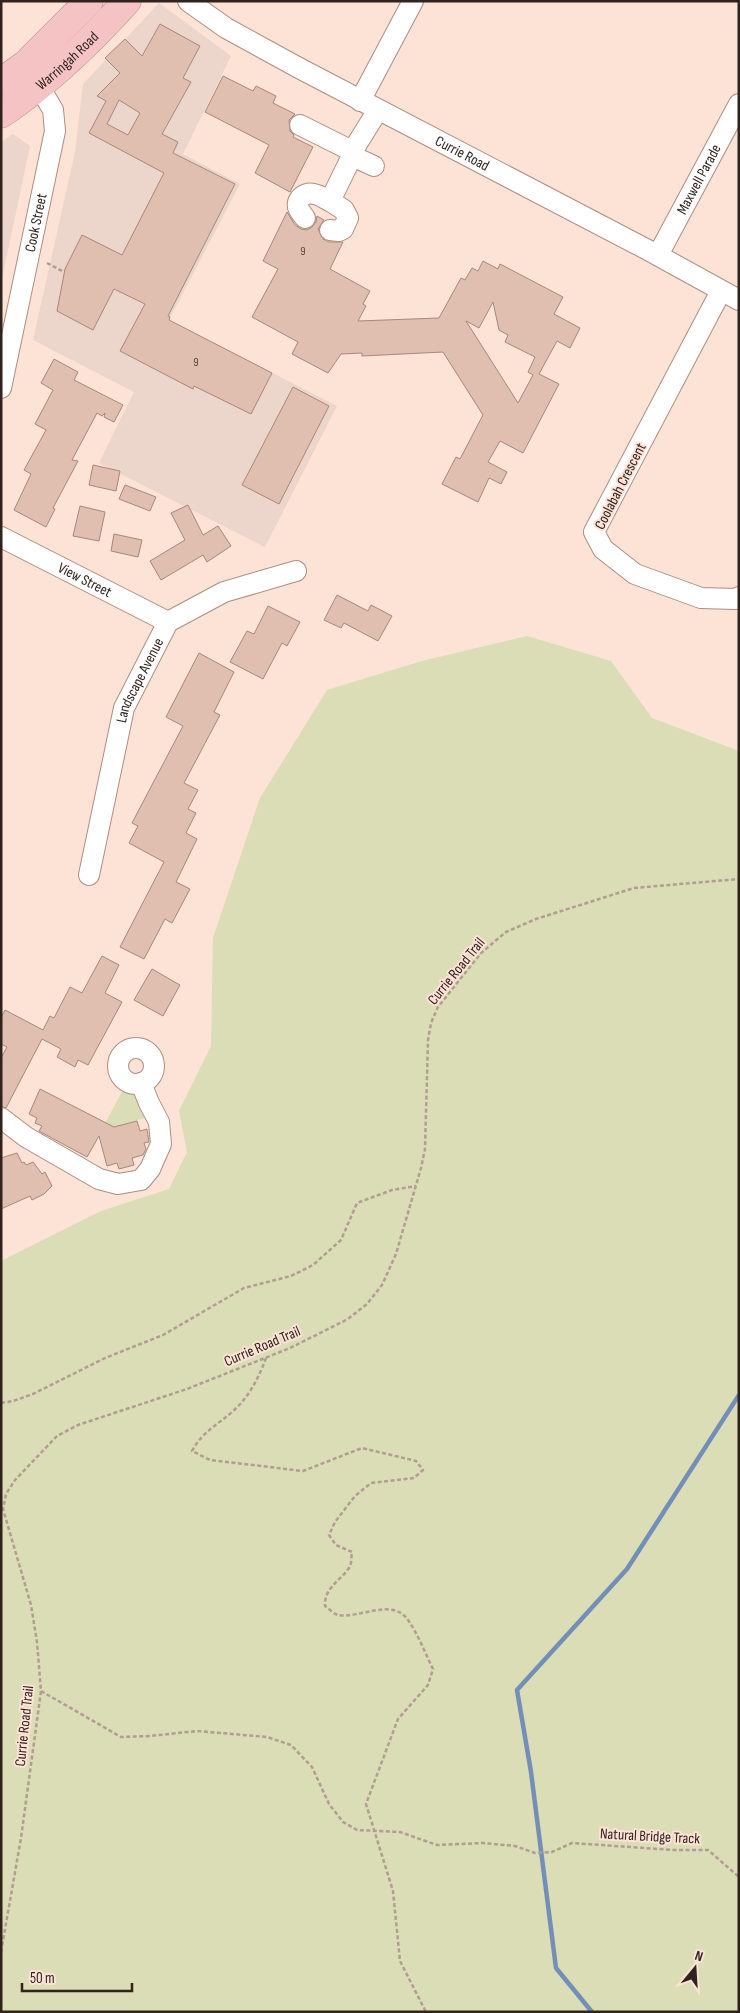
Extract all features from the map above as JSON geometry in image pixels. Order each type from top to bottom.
[{"type":"highway","name":"Warringah Road","points":[[1,114],[89,1]]},
{"type":"highway","name":"Warringah Road","points":[[1,82],[32,75],[74,56],[128,1]]},
{"type":"street","name":"Currie Road","points":[[188,1],[226,28],[378,110],[658,255],[730,296]]},
{"type":"street","points":[[360,100],[413,1]]},
{"type":"street","name":"Cook Street","points":[[1,388],[55,132],[53,110],[32,75]]},
{"type":"street","name":"Maxwell Parade","points":[[658,255],[732,134],[739,104]]},
{"type":"street","points":[[330,201],[353,152],[378,110]]},
{"type":"street","points":[[300,125],[348,149],[374,166]]},
{"type":"street","points":[[298,213],[298,202],[302,196],[307,194],[314,194],[330,201],[347,214],[347,222],[339,234]]},
{"type":"street","name":"Coolabah Crescent","points":[[730,296],[594,532],[603,549],[635,574],[701,598],[736,599],[739,597]]},
{"type":"street","name":"View Street","points":[[1,537],[168,622]]},
{"type":"street","name":"Landscape Avenue","points":[[89,875],[124,708],[168,622],[224,592],[296,571]]},
{"type":"street","points":[[1,1118],[26,1137],[99,1179],[118,1184],[141,1180],[150,1169],[161,1144],[159,1122],[141,1084]]},
{"type":"path","points":[[47,263],[64,272]]},
{"type":"path","name":"Currie Road Trail","points":[[1,1952],[22,1838],[41,1691],[37,1642],[31,1606],[3,1510],[6,1494],[15,1480],[57,1436],[78,1425],[187,1389],[290,1348],[348,1318],[367,1304],[382,1285],[396,1254],[425,1149],[428,1040],[431,1023],[438,1007],[481,953],[506,932],[536,918],[634,888],[739,879]]},
{"type":"path","points":[[1,1403],[33,1394],[105,1358],[163,1335],[244,1288],[291,1276],[313,1265],[341,1240],[357,1203],[392,1190],[416,1186]]},
{"type":"path","points":[[266,1358],[258,1379],[242,1403],[198,1439],[192,1451],[210,1460],[303,1471],[362,1448],[416,1461],[423,1470],[414,1478],[371,1483],[355,1496],[335,1522],[328,1535],[336,1545],[352,1552],[350,1567],[332,1585],[325,1598],[325,1606],[336,1615],[353,1615],[379,1609],[396,1611],[407,1618],[432,1669],[428,1684],[398,1719],[366,1804],[393,1891],[400,1961],[426,2012]]},
{"type":"path","points":[[41,1691],[121,1737],[196,1731],[267,1737],[291,1745],[312,1767],[330,1804],[343,1822],[357,1830],[376,1832]]},
{"type":"path","name":"Natural Bridge Track","points":[[376,1832],[400,1832],[437,1845],[483,1843],[515,1846],[535,1853],[552,1852],[572,1843],[673,1850],[708,1850],[739,1877]]},
{"type":"shaded area","points":[[159,3],[231,56],[183,154],[240,184],[169,320],[337,406],[265,547],[99,463],[134,392],[33,340],[75,152],[83,84]]},
{"type":"shaded area","points":[[13,134],[30,146],[1,283],[1,142]]},
{"type":"green space","points":[[527,636],[611,661],[652,718],[739,751],[739,2012],[1,2012],[1,1261],[101,1211],[169,1189],[187,1152],[179,1111],[211,1046],[213,938],[260,798],[327,690],[422,661]]},
{"type":"green space","points":[[125,1086],[136,1092],[148,1117],[101,1131]]},
{"type":"building","points":[[160,24],[200,46],[183,78],[191,82],[162,134],[178,142],[173,153],[235,184],[168,316],[170,317],[169,320],[272,373],[251,414],[194,386],[193,389],[120,351],[145,304],[114,289],[93,330],[57,311],[65,269],[82,235],[122,255],[164,173],[89,133],[106,101],[97,96],[120,73],[105,58],[125,39],[142,56]],"holes":[[[119,100],[140,113],[128,135],[107,124]]]},
{"type":"building","points":[[223,76],[253,91],[256,86],[276,96],[273,103],[295,114],[289,120],[290,131],[294,135],[293,137],[313,147],[290,192],[255,173],[269,145],[205,112]]},
{"type":"building","points":[[287,212],[295,225],[307,230],[316,222],[317,216],[324,220],[318,229],[323,239],[329,242],[343,242],[330,269],[370,291],[363,304],[366,306],[358,321],[439,318],[461,278],[465,280],[472,268],[478,271],[483,261],[498,269],[500,264],[563,297],[554,314],[580,328],[570,348],[557,341],[539,374],[559,384],[523,453],[500,441],[488,462],[507,472],[501,484],[489,478],[478,502],[442,484],[456,457],[460,459],[483,415],[443,352],[362,356],[362,353],[341,354],[328,373],[292,354],[298,342],[252,317],[278,269],[263,261]],"holes":[[[493,302],[499,330],[508,335],[505,342],[535,357],[528,372],[533,375],[518,403],[466,321],[479,328]]]},
{"type":"building","points":[[54,359],[78,372],[74,380],[123,405],[114,422],[104,417],[105,413],[102,416],[97,413],[72,460],[78,461],[53,508],[55,509],[46,527],[14,510],[31,474],[24,470],[46,430],[35,424],[53,390],[41,383]]},
{"type":"building","points":[[293,387],[329,406],[279,504],[242,485]]},
{"type":"building","points":[[93,465],[120,471],[116,491],[89,485]]},
{"type":"building","points":[[125,485],[156,497],[150,511],[119,499]]},
{"type":"building","points":[[188,505],[203,535],[218,526],[231,546],[207,562],[203,555],[161,580],[150,561],[185,540],[171,513]]},
{"type":"building","points":[[80,506],[105,512],[99,541],[73,536]]},
{"type":"building","points":[[114,534],[142,540],[138,557],[111,551]]},
{"type":"building","points":[[337,595],[368,611],[371,605],[392,616],[378,641],[344,623],[341,628],[324,620]]},
{"type":"building","points":[[268,606],[300,622],[287,646],[282,643],[263,679],[230,662],[247,631],[254,634]]},
{"type":"building","points":[[199,653],[234,672],[214,712],[220,715],[184,783],[198,790],[188,809],[196,813],[186,833],[197,839],[176,882],[190,889],[172,923],[165,919],[144,959],[120,947],[164,862],[129,843],[138,826],[132,823],[183,726],[166,717]]},
{"type":"building","points":[[102,956],[119,965],[105,993],[122,1002],[88,1065],[78,1060],[75,1067],[57,1057],[61,1049],[42,1039],[6,1108],[1,1106],[1,1058],[7,1047],[1,1044],[1,1018],[5,1010],[43,1030],[50,1016],[54,1018],[70,987],[82,993]]},
{"type":"building","points":[[152,969],[180,985],[163,1016],[134,1000]]},
{"type":"building","points":[[40,1089],[114,1127],[137,1121],[140,1131],[147,1129],[149,1142],[144,1143],[146,1149],[143,1155],[132,1158],[134,1165],[119,1169],[117,1163],[107,1166],[99,1136],[87,1157],[39,1131],[42,1126],[35,1123],[37,1118],[29,1114]]},
{"type":"building","points":[[17,1153],[22,1163],[24,1162],[26,1165],[33,1162],[42,1174],[45,1172],[52,1186],[44,1194],[32,1200],[30,1196],[1,1209],[1,1158]]},
{"type":"waterway","points":[[592,2012],[556,1968],[531,1772],[517,1690],[627,1569],[739,1395]]}]
